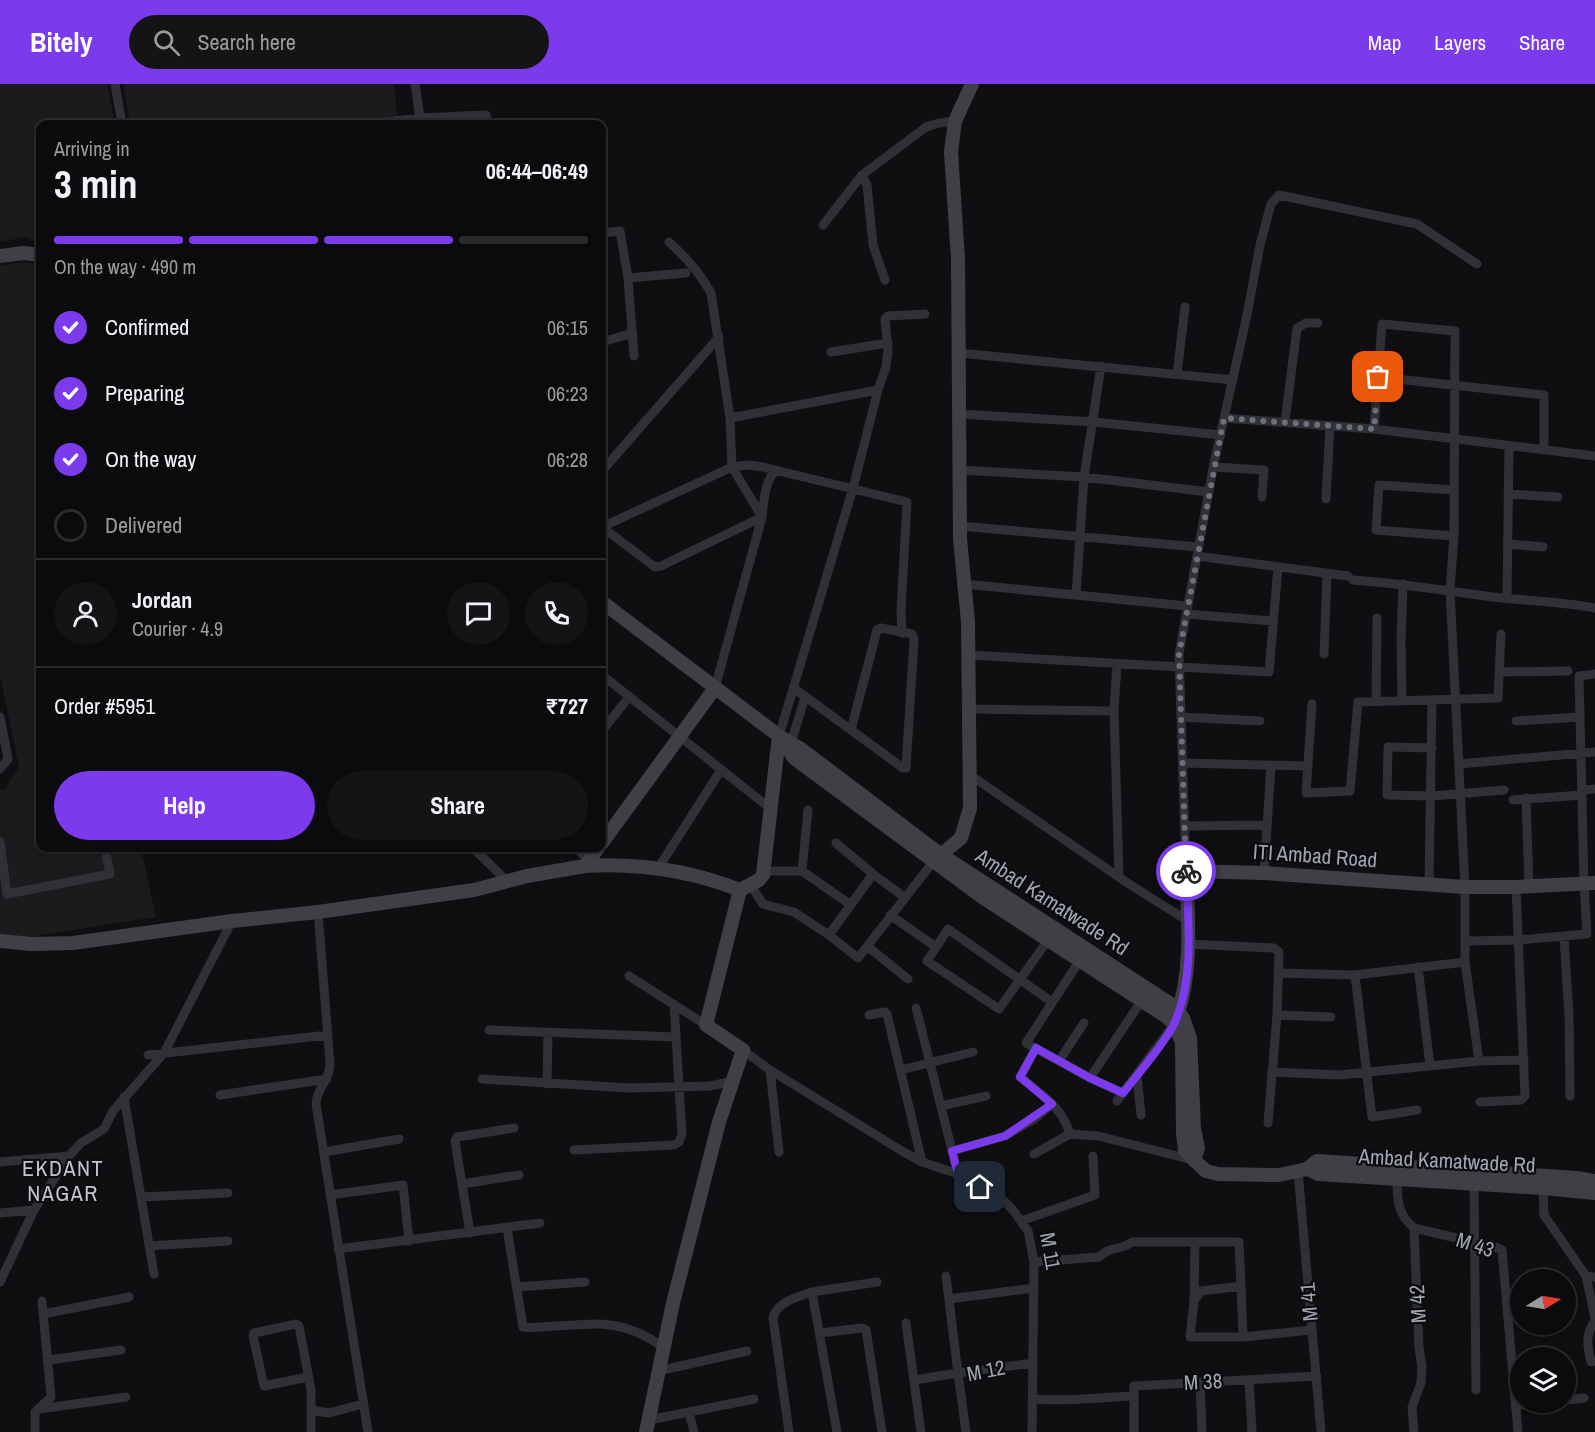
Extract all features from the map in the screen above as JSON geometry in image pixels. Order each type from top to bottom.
[{"type":"street","points":[[115,84],[121,120]]},
{"type":"street","points":[[415,84],[420,118]]},
{"type":"street","points":[[0,941],[58,944],[318,912],[474,890],[587,863],[657,870],[745,887],[763,904],[794,912],[858,958],[937,858],[961,838],[970,808],[969,656],[960,526],[958,259],[951,152],[955,121],[972,84]]},
{"type":"street","points":[[403,120],[486,115],[487,120]]},
{"type":"street","points":[[823,225],[862,175],[926,127],[955,121]]},
{"type":"street","points":[[862,175],[867,185],[873,245],[885,280]]},
{"type":"street","points":[[1117,1101],[1176,1017],[1186,975],[1189,944],[1179,654],[1214,466],[1271,204],[1279,195],[1417,224],[1477,264]]},
{"type":"street","points":[[606,232],[620,231],[634,356]]},
{"type":"street","points":[[669,242],[688,259],[711,293],[730,418],[732,467],[762,517]]},
{"type":"street","points":[[0,256],[23,253],[36,255]]},
{"type":"street","points":[[627,278],[686,273]]},
{"type":"street","points":[[1177,374],[1185,307]]},
{"type":"street","points":[[706,1025],[745,887],[759,880],[763,871],[771,809],[795,689],[886,367],[888,344],[886,317],[925,314]]},
{"type":"street","points":[[1285,423],[1297,328],[1306,323],[1318,323]]},
{"type":"street","points":[[1374,429],[1382,324],[1455,331],[1454,536],[1450,590],[1465,887],[1465,962],[1479,1061]]},
{"type":"street","points":[[606,341],[633,333]]},
{"type":"street","points":[[606,466],[719,337]]},
{"type":"street","points":[[831,352],[888,344]]},
{"type":"street","points":[[959,353],[1233,380]]},
{"type":"street","points":[[1076,595],[1084,477],[1101,366]]},
{"type":"street","points":[[1378,377],[1544,395],[1544,450]]},
{"type":"street","points":[[730,418],[878,390]]},
{"type":"street","points":[[959,414],[1094,422],[1221,435]]},
{"type":"street","points":[[1224,418],[1374,429],[1595,456]]},
{"type":"street","points":[[1326,499],[1330,426]]},
{"type":"street","points":[[1507,598],[1509,446]]},
{"type":"street","points":[[606,525],[732,467],[754,466],[776,470],[907,502],[901,610],[902,633]]},
{"type":"street","points":[[1214,466],[1263,470],[1262,497]]},
{"type":"street","points":[[606,837],[715,688],[762,517],[767,484],[776,470]]},
{"type":"street","points":[[959,470],[1084,477],[1209,492]]},
{"type":"street","points":[[1454,490],[1378,485],[1376,530],[1454,536]]},
{"type":"street","points":[[1508,494],[1558,497]]},
{"type":"street","points":[[606,530],[655,567],[762,517]]},
{"type":"street","points":[[960,526],[1198,551],[1278,567],[1351,578],[1595,608]]},
{"type":"street","points":[[1508,544],[1543,547]]},
{"type":"street","points":[[969,656],[1269,672],[1278,567]]},
{"type":"street","points":[[1324,654],[1327,573]]},
{"type":"street","points":[[964,584],[1076,595],[1274,621]]},
{"type":"street","points":[[1402,700],[1403,584]]},
{"type":"street","name":"Ambad Kamatwade Rd","points":[[606,605],[785,740],[794,758],[937,858],[1048,940],[1167,1017],[1176,1017],[1168,1001],[937,858]]},
{"type":"street","points":[[1377,618],[1377,701]]},
{"type":"street","points":[[795,689],[805,697],[903,768],[906,768],[914,639],[912,634],[881,628],[877,630],[851,730]]},
{"type":"street","points":[[1312,704],[1306,793],[1350,791],[1358,702],[1498,698],[1500,634]]},
{"type":"street","points":[[1117,664],[1114,711],[1119,876]]},
{"type":"street","points":[[1500,672],[1568,671]]},
{"type":"street","points":[[1465,941],[1517,940],[1587,934],[1589,883],[1582,792],[1579,676],[1595,674]]},
{"type":"street","points":[[606,678],[771,809]]},
{"type":"street","points":[[606,726],[629,697]]},
{"type":"street","points":[[785,740],[805,697]]},
{"type":"street","points":[[1429,885],[1432,700]]},
{"type":"street","points":[[970,709],[1114,711]]},
{"type":"street","points":[[0,717],[8,759],[0,769]]},
{"type":"street","points":[[1181,717],[1260,721]]},
{"type":"street","points":[[1516,721],[1580,717]]},
{"type":"street","points":[[1432,748],[1388,747],[1387,795],[1461,795],[1504,790]]},
{"type":"street","points":[[1459,764],[1595,752]]},
{"type":"street","points":[[1184,763],[1308,766]]},
{"type":"street","points":[[1264,873],[1271,765]]},
{"type":"street","points":[[657,870],[721,770]]},
{"type":"street","points":[[970,775],[1188,921]]},
{"type":"street","points":[[1513,800],[1595,789]]},
{"type":"street","points":[[1480,1101],[1523,1099],[1525,1096],[1517,940],[1526,798]]},
{"type":"street","points":[[802,871],[808,810]]},
{"type":"street","points":[[1185,826],[1267,825]]},
{"type":"street","points":[[0,842],[7,894],[110,874],[106,852]]},
{"type":"street","points":[[836,843],[904,897]]},
{"type":"street","points":[[477,852],[508,882]]},
{"type":"street","points":[[579,852],[587,863]]},
{"type":"street","points":[[587,863],[595,852]]},
{"type":"street","points":[[763,871],[802,871],[851,905]]},
{"type":"street","name":"ITI Ambad Road","points":[[1186,871],[1264,873],[1465,887],[1522,887],[1589,883]]},
{"type":"street","points":[[829,935],[873,874]]},
{"type":"street","points":[[318,912],[330,1064],[327,1079],[316,1096],[368,1432]]},
{"type":"street","points":[[890,915],[936,947]]},
{"type":"street","points":[[0,1282],[34,1210],[69,1156],[81,1143],[104,1129],[110,1115],[124,1097],[164,1053],[232,921]]},
{"type":"street","points":[[1048,940],[1020,980],[999,1009],[927,961],[948,929],[1020,980],[1052,1002]]},
{"type":"street","points":[[1564,937],[1569,1014],[1570,1096]]},
{"type":"street","points":[[1189,944],[1274,948],[1279,952],[1277,1015],[1268,1123]]},
{"type":"street","points":[[867,946],[908,979]]},
{"type":"street","points":[[1080,960],[1026,1043],[1123,1093]]},
{"type":"street","points":[[1279,973],[1355,975],[1465,962]]},
{"type":"street","points":[[1418,967],[1430,1065]]},
{"type":"street","points":[[1355,975],[1372,1117],[1417,1110]]},
{"type":"street","points":[[628,976],[742,1050],[719,1122],[663,1347],[648,1426],[689,1412],[754,1399]]},
{"type":"street","points":[[1090,1078],[1142,1000]]},
{"type":"street","points":[[574,1150],[677,1144],[682,1134],[674,1004]]},
{"type":"street","points":[[916,1008],[958,1174]]},
{"type":"street","points":[[869,1015],[886,1012],[922,1162]]},
{"type":"street","points":[[1277,1015],[1330,1017]]},
{"type":"street","points":[[1176,1017],[1186,1027],[1183,1133],[1185,1150],[1194,1160]]},
{"type":"street","points":[[1059,1061],[1084,1023]]},
{"type":"street","points":[[489,1030],[676,1037]]},
{"type":"street","points":[[547,1084],[548,1032]]},
{"type":"street","points":[[148,1055],[328,1035]]},
{"type":"street","points":[[1036,1048],[1020,1077],[1052,1104],[1066,1120],[1070,1134]]},
{"type":"street","name":"M 11","points":[[742,1050],[770,1070],[902,1151],[922,1162],[958,1174],[996,1195],[1013,1210],[1028,1231],[1034,1262],[1032,1432]]},
{"type":"street","points":[[901,1070],[973,1052]]},
{"type":"street","points":[[1272,1072],[1339,1075],[1479,1061],[1524,1060]]},
{"type":"street","points":[[770,1070],[779,1152]]},
{"type":"street","points":[[1137,1075],[1141,1114]]},
{"type":"street","points":[[220,1095],[327,1079]]},
{"type":"street","points":[[482,1079],[598,1087],[715,1086],[733,1081]]},
{"type":"street","points":[[940,1106],[986,1096]]},
{"type":"street","points":[[124,1097],[154,1274]]},
{"type":"street","points":[[952,1151],[1005,1136],[1052,1104]]},
{"type":"street","points":[[470,1233],[456,1137],[514,1128]]},
{"type":"street","points":[[1034,1154],[1070,1134],[1098,1136],[1194,1160]]},
{"type":"street","points":[[324,1152],[399,1139]]},
{"type":"street","points":[[0,1162],[69,1156]]},
{"type":"street","points":[[1021,1221],[1095,1195],[1093,1156]]},
{"type":"street","name":"Ambad Kamatwade Rd","points":[[1194,1160],[1206,1171],[1218,1174],[1279,1174],[1303,1170],[1318,1174],[1595,1193]]},
{"type":"street","points":[[1303,1170],[1317,1161],[1595,1181]]},
{"type":"street","name":"M 41","points":[[1303,1170],[1311,1330],[1321,1432]]},
{"type":"street","points":[[462,1184],[519,1175]]},
{"type":"street","points":[[1397,1180],[1400,1212],[1414,1228]]},
{"type":"street","points":[[1474,1184],[1476,1390]]},
{"type":"street","points":[[330,1195],[403,1185],[409,1241]]},
{"type":"street","points":[[1543,1188],[1544,1215],[1591,1276],[1595,1319],[1589,1329],[1586,1342],[1591,1362],[1595,1361]]},
{"type":"street","points":[[141,1197],[228,1193]]},
{"type":"street","points":[[0,1213],[34,1210]]},
{"type":"street","points":[[338,1249],[540,1223]]},
{"type":"street","points":[[507,1228],[523,1327],[602,1323],[628,1329],[663,1347]]},
{"type":"street","name":"M 43","points":[[1414,1228],[1499,1248],[1503,1254],[1510,1347]]},
{"type":"street","name":"M 42","points":[[1414,1228],[1419,1348],[1422,1367],[1421,1383],[1412,1407],[1414,1432]]},
{"type":"street","points":[[149,1246],[228,1241]]},
{"type":"street","points":[[1034,1262],[1099,1257],[1106,1251],[1126,1247],[1132,1242],[1239,1242],[1243,1337]]},
{"type":"street","points":[[1195,1243],[1194,1301],[1190,1337],[1243,1337],[1311,1330]]},
{"type":"street","points":[[914,1380],[958,1373],[946,1276]]},
{"type":"street","points":[[516,1287],[585,1282]]},
{"type":"street","points":[[789,1432],[774,1313],[786,1302],[812,1292],[877,1282]]},
{"type":"street","points":[[1194,1301],[1201,1291],[1241,1286]]},
{"type":"street","points":[[949,1299],[1034,1288]]},
{"type":"street","points":[[812,1292],[837,1432]]},
{"type":"street","points":[[43,1314],[129,1297]]},
{"type":"street","points":[[35,1432],[34,1414],[51,1396],[42,1301]]},
{"type":"street","points":[[906,1323],[921,1432]]},
{"type":"street","points":[[308,1377],[264,1386],[254,1333],[298,1325],[308,1377],[311,1432]]},
{"type":"street","points":[[820,1333],[865,1329],[882,1432]]},
{"type":"street","points":[[49,1360],[121,1350]]},
{"type":"street","points":[[658,1371],[747,1351]]},
{"type":"street","name":"M 12","points":[[966,1432],[958,1373],[1033,1362]]},
{"type":"street","name":"M 38","points":[[1134,1396],[1134,1386],[1317,1376]]},
{"type":"street","points":[[1249,1380],[1252,1432]]},
{"type":"street","points":[[1200,1382],[1202,1432]]},
{"type":"street","points":[[1033,1399],[1060,1401],[1077,1398],[1134,1396],[1134,1432]]},
{"type":"street","points":[[37,1409],[126,1397]]},
{"type":"street","points":[[1576,1399],[1584,1398]]},
{"type":"street","points":[[311,1410],[329,1413],[363,1404]]},
{"type":"street","points":[[689,1412],[694,1432]]},
{"type":"street","name":"M 43","points":[[1516,1413],[1518,1432]]},
{"type":"shaded area","points":[[0,84],[107,84],[114,120],[36,120],[36,241],[25,237],[0,242]]},
{"type":"shaded area","points":[[123,84],[394,84],[398,120],[129,120]]},
{"type":"shaded area","points":[[23,262],[36,264],[36,852],[142,852],[156,917],[28,937],[0,934],[0,790],[5,789],[19,767],[0,675],[0,266]]},
{"type":"way so far","points":[[1186,871],[1179,654],[1224,418],[1374,429],[1378,377]]},
{"type":"district","name":"EKDANT NAGAR","points":[[63,1180]]},
{"type":"route","points":[[980,1187],[958,1174],[952,1151],[1005,1136],[1034,1119],[1052,1104],[1020,1077],[1036,1048],[1090,1078],[1123,1093],[1169,1032],[1179,1011],[1186,975],[1189,944],[1186,871]]}]
